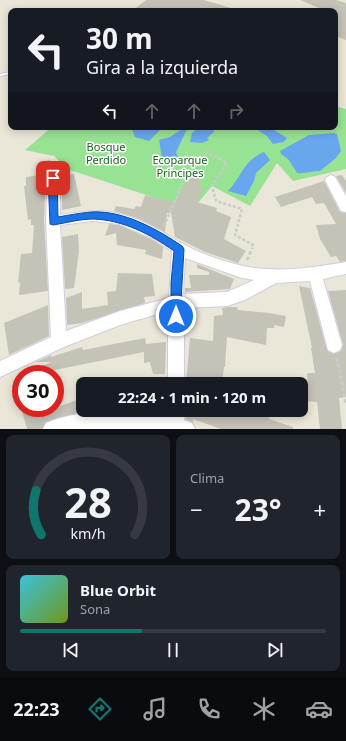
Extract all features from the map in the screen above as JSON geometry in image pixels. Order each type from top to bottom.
[{"type":"street","points":[[54,169],[53,221],[59,340]]},
{"type":"street","points":[[331,180],[346,207]]},
{"type":"street","points":[[53,221],[93,216],[120,219],[159,235],[179,249],[242,272],[274,277],[315,274],[346,268]]},
{"type":"street","points":[[176,377],[176,272],[179,249]]},
{"type":"street","points":[[315,274],[334,345]]},
{"type":"street","points":[[0,369],[59,340],[120,318],[176,302],[227,299],[240,295],[274,277]]},
{"type":"street","points":[[52,429],[70,423],[100,420],[179,422]]},
{"type":"path","points":[[159,235],[175,203],[180,187],[190,169],[207,152],[227,163],[212,186],[216,201],[242,209],[235,234],[253,245],[242,272]]},
{"type":"path","points":[[334,345],[346,405]]},
{"type":"green space","name":"Ecoparque Principes","points":[[338,107],[346,109],[346,169],[293,181],[277,163],[250,206],[212,186],[192,210],[67,169],[54,156],[25,150],[48,130],[338,130]]},
{"type":"water","points":[[132,130],[160,130],[149,141],[135,137]]},
{"type":"water","points":[[180,130],[187,130],[176,152],[179,161],[162,159],[159,140],[170,137]]},
{"type":"water","points":[[196,130],[214,130],[214,132],[207,138],[209,140],[202,143],[190,142],[192,133]]},
{"type":"water","points":[[258,130],[274,130],[287,138],[284,142],[273,144],[267,136]]},
{"type":"water","points":[[337,134],[341,151],[336,158],[320,171],[297,173],[289,160],[281,154],[280,151],[309,135]]},
{"type":"water","points":[[264,152],[270,160],[256,173],[254,181],[246,196],[228,191],[247,164]]},
{"type":"building","points":[[146,0],[204,0],[231,8],[136,8]]},
{"type":"building","points":[[300,0],[336,0],[346,3],[346,40],[338,37],[338,8],[319,8]]},
{"type":"building","points":[[50,160],[50,164],[46,169],[44,221],[48,291],[19,295],[20,282],[18,283],[21,254],[32,253],[34,225],[31,225],[31,219],[28,220],[24,186],[26,186],[26,177],[40,175],[39,162]]},
{"type":"building","points":[[74,174],[81,206],[62,210],[62,175]]},
{"type":"building","points":[[191,174],[202,178],[198,186],[204,188],[197,202],[217,208],[216,211],[231,217],[224,239],[246,251],[238,263],[205,252],[175,237],[171,213],[167,213],[165,232],[137,218],[114,211],[116,206],[134,209],[136,206],[141,207],[145,195],[175,203]]},
{"type":"building","points":[[342,175],[346,181],[346,193],[336,176]]},
{"type":"building","points":[[324,181],[340,212],[346,213],[346,261],[340,262],[336,256],[331,257],[320,239],[316,225],[336,224],[324,203],[316,204],[312,197],[281,207],[275,197]]},
{"type":"building","points":[[109,224],[119,225],[153,240],[163,247],[162,259],[145,254],[146,250],[117,245],[116,233],[105,236]]},
{"type":"building","points":[[78,234],[79,251],[74,288],[65,289],[62,237]]},
{"type":"building","points":[[197,264],[234,279],[230,289],[185,292],[185,288],[191,288],[189,275],[209,275],[209,272],[197,268]]},
{"type":"building","points":[[118,273],[152,274],[155,296],[144,297],[145,303],[82,323],[67,325],[66,298],[82,292],[82,309],[108,305],[107,292],[116,291]]},
{"type":"building","points":[[299,286],[310,288],[327,350],[333,354],[341,351],[343,345],[328,291],[346,290],[346,397],[339,398],[342,429],[320,429],[317,402],[308,401],[307,373],[315,373],[312,348]]},
{"type":"building","points":[[48,305],[49,336],[9,355],[4,323]]},
{"type":"building","points":[[237,307],[238,310],[286,316],[284,327],[274,325],[274,328],[267,328],[266,345],[227,337],[223,377],[187,377],[190,338],[213,341],[214,316],[223,315],[222,308]]},
{"type":"building","points":[[145,338],[146,344],[166,342],[165,374],[153,374],[150,362],[144,363],[144,352],[64,368],[64,365],[44,365],[52,362],[36,362],[51,355],[51,357],[82,347],[83,350]]},
{"type":"building","points":[[76,400],[76,414],[46,422],[42,429],[27,429],[24,417],[64,417],[64,405]]},
{"type":"building","points":[[186,417],[269,417],[269,419],[293,427],[293,429],[221,429],[193,419],[193,422],[186,419]]},
{"type":"route","points":[[53,178],[53,221],[93,216],[120,219],[159,235],[179,249],[176,283],[176,316]]},
{"type":"park label","name":"Bosque Perdido","points":[[106,152]]}]
